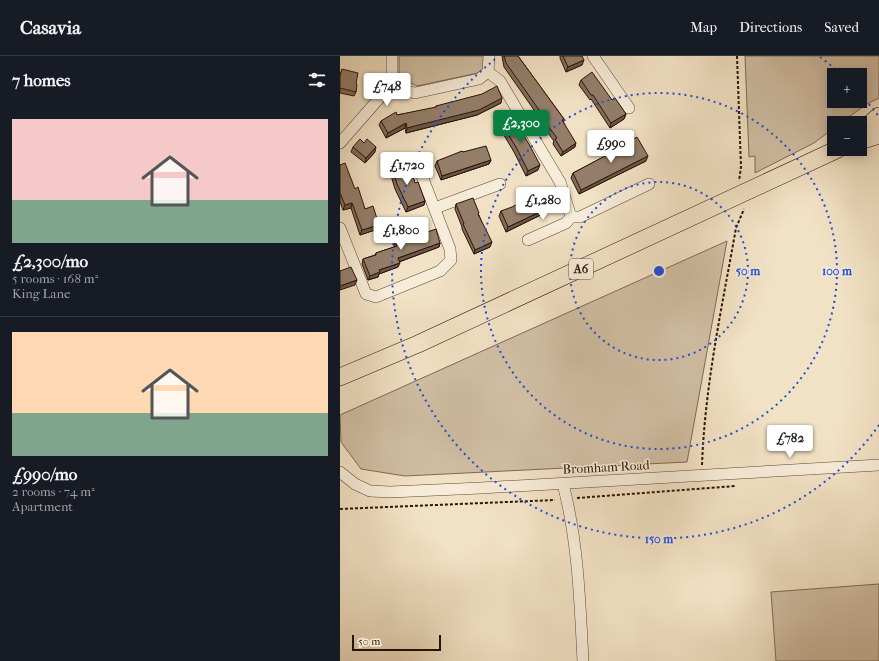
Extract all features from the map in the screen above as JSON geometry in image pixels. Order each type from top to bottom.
[{"type":"highway","points":[[867,126],[879,116]]},
{"type":"highway","points":[[867,139],[879,136]]},
{"type":"highway","name":"A6","points":[[340,377],[418,344],[827,154]]},
{"type":"street","points":[[340,143],[389,87],[392,78],[392,56]]},
{"type":"street","points":[[389,87],[415,93],[479,79],[488,72],[489,56]]},
{"type":"street","points":[[594,56],[629,108]]},
{"type":"street","points":[[488,72],[500,81],[560,182],[571,216]]},
{"type":"street","points":[[340,228],[366,294],[376,297],[440,271],[451,260],[450,249],[418,163]]},
{"type":"street","points":[[436,208],[500,184]]},
{"type":"street","points":[[571,216],[580,217],[650,184]]},
{"type":"street","points":[[528,240],[566,223],[571,216]]},
{"type":"street","name":"Bromham Road","points":[[340,472],[355,484],[370,491],[383,492],[563,484],[879,465]]},
{"type":"street","points":[[563,484],[567,499],[578,573],[583,661]]},
{"type":"path","points":[[737,56],[741,167],[739,172]]},
{"type":"path","points":[[702,476],[704,424],[711,361],[736,228],[745,207]]},
{"type":"path","points":[[340,509],[529,502],[739,486]]},
{"type":"shaded area","points":[[399,56],[484,56],[483,69],[478,73],[417,86],[399,77]]},
{"type":"shaded area","points":[[745,56],[879,56],[879,98],[867,104],[867,68],[827,68],[827,108],[861,108],[850,116],[827,116],[827,133],[814,143],[755,173],[755,156],[749,157]]},
{"type":"shaded area","points":[[727,241],[687,462],[405,476],[361,469],[341,442],[340,415]]},
{"type":"shaded area","points":[[879,584],[879,661],[776,661],[771,592]]},
{"type":"building","points":[[504,56],[518,56],[564,119],[562,120],[576,143],[563,152],[555,139],[557,138],[506,63]]},
{"type":"building","points":[[563,56],[582,56],[584,60],[568,67]]},
{"type":"building","points":[[342,69],[358,73],[356,92],[340,88],[340,76]]},
{"type":"building","points":[[592,72],[612,100],[615,98],[626,114],[611,123],[593,95],[591,95],[581,80]]},
{"type":"building","points":[[497,86],[502,98],[479,110],[407,128],[406,123],[388,133],[381,121],[396,112],[397,115],[436,107],[482,94]]},
{"type":"building","points":[[511,116],[529,144],[540,165],[528,171],[516,147],[501,123]]},
{"type":"building","points":[[637,137],[648,156],[581,190],[573,173],[620,148]]},
{"type":"building","points":[[360,139],[364,143],[367,139],[376,147],[366,158],[353,147]]},
{"type":"building","points":[[486,146],[491,160],[442,176],[437,161],[462,151]]},
{"type":"building","points":[[389,158],[414,179],[415,183],[418,182],[425,201],[408,207],[397,184]]},
{"type":"building","points":[[345,163],[355,189],[358,187],[365,209],[373,206],[379,225],[362,230],[352,203],[345,205],[340,193],[340,165]]},
{"type":"building","points":[[550,187],[559,203],[508,227],[501,211],[512,207]]},
{"type":"building","points":[[473,198],[479,213],[478,214],[492,242],[475,250],[456,204]]},
{"type":"building","points":[[436,229],[440,243],[398,258],[400,263],[379,270],[380,272],[370,276],[363,259],[397,246],[395,242],[413,235],[413,237]]},
{"type":"building","points":[[351,267],[357,280],[340,286],[340,271]]}]
